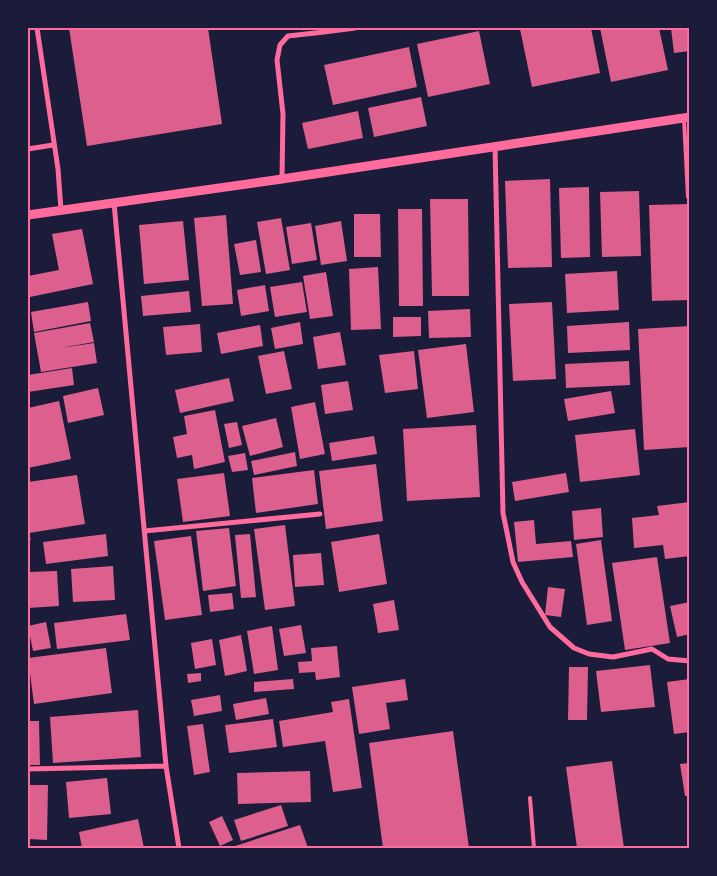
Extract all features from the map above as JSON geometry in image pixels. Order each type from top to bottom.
[{"type":"street","points":[[37,28],[58,170],[61,210]]},
{"type":"street","points":[[282,179],[283,114],[277,60],[280,45],[288,36],[324,30],[355,28]]},
{"type":"street","points":[[28,215],[282,179],[687,117]]},
{"type":"street","points":[[28,149],[54,145]]},
{"type":"street","points":[[495,146],[503,513],[514,562],[522,582],[550,627],[574,648],[590,654],[613,656],[652,649],[668,659],[690,661]]},
{"type":"street","points":[[114,203],[166,766],[179,848]]},
{"type":"street","points":[[144,531],[320,514]]},
{"type":"street","points":[[28,769],[166,766]]},
{"type":"lane","points":[[687,117],[688,197]]},
{"type":"lane","points":[[530,798],[534,848]]},
{"type":"building","points":[[69,28],[208,28],[222,124],[87,146]]},
{"type":"building","points":[[591,28],[600,73],[532,87],[520,29]]},
{"type":"building","points":[[600,28],[659,28],[668,70],[611,82]]},
{"type":"building","points":[[671,28],[690,28],[690,51],[674,53]]},
{"type":"building","points":[[479,31],[490,84],[428,97],[417,44]]},
{"type":"building","points":[[409,47],[417,87],[333,105],[324,65]]},
{"type":"building","points":[[421,97],[427,126],[374,137],[368,108]]},
{"type":"building","points":[[358,111],[363,138],[308,149],[302,123]]},
{"type":"building","points":[[550,179],[552,267],[508,268],[505,181]]},
{"type":"building","points":[[589,187],[590,257],[561,258],[559,188]]},
{"type":"building","points":[[639,191],[641,256],[602,257],[600,192]]},
{"type":"building","points":[[430,199],[468,199],[469,296],[432,296]]},
{"type":"building","points":[[690,204],[690,300],[652,301],[649,205]]},
{"type":"building","points":[[398,209],[422,209],[423,306],[399,306]]},
{"type":"building","points":[[354,214],[380,214],[381,257],[354,257]]},
{"type":"building","points":[[226,215],[233,304],[202,306],[194,218]]},
{"type":"building","points":[[281,218],[290,270],[266,274],[257,222]]},
{"type":"building","points":[[183,221],[189,280],[144,284],[139,225]]},
{"type":"building","points":[[341,221],[347,261],[321,265],[315,226]]},
{"type":"building","points":[[311,223],[317,260],[292,264],[286,227]]},
{"type":"building","points":[[82,229],[93,284],[30,297],[28,276],[59,270],[52,234]]},
{"type":"building","points":[[256,240],[261,272],[240,275],[234,244]]},
{"type":"building","points":[[378,267],[381,329],[351,330],[349,269]]},
{"type":"building","points":[[617,271],[619,310],[567,313],[565,274]]},
{"type":"building","points":[[326,272],[333,316],[310,319],[303,276]]},
{"type":"building","points":[[302,282],[307,312],[275,317],[270,287]]},
{"type":"building","points":[[265,285],[269,311],[241,316],[237,290]]},
{"type":"building","points":[[189,291],[191,312],[143,316],[141,296]]},
{"type":"building","points":[[88,302],[91,321],[34,332],[31,312]]},
{"type":"building","points":[[552,302],[556,379],[513,381],[509,304]]},
{"type":"building","points":[[470,309],[471,337],[429,338],[428,311]]},
{"type":"building","points":[[393,317],[421,317],[421,336],[393,337]]},
{"type":"building","points":[[300,322],[303,344],[275,349],[271,328]]},
{"type":"building","points":[[629,322],[630,350],[568,353],[567,326]]},
{"type":"building","points":[[90,323],[94,342],[60,348],[94,343],[97,363],[41,372],[34,333]]},
{"type":"building","points":[[200,324],[202,352],[166,355],[163,327]]},
{"type":"building","points":[[260,325],[263,346],[221,354],[217,333]]},
{"type":"building","points":[[690,326],[690,447],[644,450],[638,329]]},
{"type":"building","points":[[340,332],[346,365],[318,369],[313,337]]},
{"type":"building","points":[[466,344],[474,412],[427,418],[418,350]]},
{"type":"building","points":[[284,351],[292,389],[266,394],[258,356]]},
{"type":"building","points":[[414,351],[418,389],[385,393],[379,355]]},
{"type":"building","points":[[629,361],[630,385],[566,388],[565,364]]},
{"type":"building","points":[[72,368],[74,385],[28,392],[28,375]]},
{"type":"building","points":[[229,378],[234,401],[180,413],[175,390]]},
{"type":"building","points":[[348,381],[353,410],[325,414],[321,385]]},
{"type":"building","points":[[98,388],[104,415],[68,423],[63,396]]},
{"type":"building","points":[[611,391],[615,413],[568,421],[564,399]]},
{"type":"building","points":[[59,401],[71,459],[28,468],[28,408]]},
{"type":"building","points":[[315,402],[325,454],[300,459],[291,407]]},
{"type":"building","points":[[215,410],[225,462],[194,469],[192,455],[177,458],[173,437],[187,434],[184,416]]},
{"type":"building","points":[[276,418],[283,447],[250,456],[242,426]]},
{"type":"building","points":[[237,422],[242,445],[229,448],[224,424]]},
{"type":"building","points":[[476,425],[480,497],[407,501],[403,429]]},
{"type":"building","points":[[635,429],[640,475],[580,482],[575,435]]},
{"type":"building","points":[[374,436],[377,454],[332,461],[329,443]]},
{"type":"building","points":[[295,452],[297,466],[254,475],[251,461]]},
{"type":"building","points":[[245,453],[248,470],[232,472],[228,456]]},
{"type":"building","points":[[376,464],[383,521],[326,529],[319,471]]},
{"type":"building","points":[[314,470],[318,504],[256,513],[252,478]]},
{"type":"building","points":[[224,473],[230,516],[183,522],[177,479]]},
{"type":"building","points":[[566,473],[569,492],[515,501],[512,482]]},
{"type":"building","points":[[77,475],[85,524],[29,533],[31,540],[28,540],[28,482]]},
{"type":"building","points":[[690,502],[690,556],[665,559],[663,545],[634,548],[632,518],[659,515],[657,506]]},
{"type":"building","points":[[601,508],[603,537],[574,540],[572,511]]},
{"type":"building","points":[[534,520],[536,544],[571,541],[573,557],[518,562],[514,522]]},
{"type":"building","points":[[285,525],[295,606],[265,610],[254,529]]},
{"type":"building","points":[[229,528],[236,586],[203,591],[196,531]]},
{"type":"building","points":[[106,534],[108,556],[46,564],[43,542]]},
{"type":"building","points":[[250,534],[256,597],[241,598],[235,535]]},
{"type":"building","points":[[379,534],[387,584],[339,592],[331,542]]},
{"type":"building","points":[[191,536],[202,615],[165,620],[154,541]]},
{"type":"building","points":[[601,540],[612,621],[587,625],[576,544]]},
{"type":"building","points":[[321,553],[324,585],[295,587],[293,555]]},
{"type":"building","points":[[657,557],[670,643],[625,650],[612,563]]},
{"type":"building","points":[[113,566],[115,600],[73,602],[71,569]]},
{"type":"building","points":[[57,571],[59,606],[28,608],[28,572]]},
{"type":"building","points":[[548,587],[565,589],[561,617],[545,615]]},
{"type":"building","points":[[232,593],[234,609],[210,612],[208,595]]},
{"type":"building","points":[[394,600],[399,630],[378,633],[373,604]]},
{"type":"building","points":[[690,602],[690,634],[677,637],[670,606]]},
{"type":"building","points":[[126,614],[130,640],[57,649],[54,623]]},
{"type":"building","points":[[46,622],[51,648],[33,651],[28,626]]},
{"type":"building","points":[[301,625],[306,653],[284,656],[279,629]]},
{"type":"building","points":[[272,626],[278,670],[254,674],[247,631]]},
{"type":"building","points":[[241,635],[247,671],[225,676],[219,640]]},
{"type":"building","points":[[212,639],[216,665],[195,669],[191,643]]},
{"type":"building","points":[[337,646],[340,677],[316,680],[315,672],[299,673],[298,662],[312,661],[311,648]]},
{"type":"building","points":[[106,648],[112,693],[34,704],[28,658]]},
{"type":"building","points":[[650,665],[655,707],[601,712],[596,671]]},
{"type":"building","points":[[569,667],[588,667],[587,720],[568,720]]},
{"type":"building","points":[[201,673],[201,681],[188,683],[187,674]]},
{"type":"building","points":[[293,679],[294,689],[254,692],[254,682]]},
{"type":"building","points":[[405,679],[408,700],[386,703],[390,729],[359,734],[352,687]]},
{"type":"building","points":[[690,679],[690,732],[674,734],[667,682]]},
{"type":"building","points":[[220,695],[222,711],[194,716],[191,700]]},
{"type":"building","points":[[266,698],[269,714],[236,720],[233,704]]},
{"type":"building","points":[[349,699],[362,788],[333,792],[325,741],[283,747],[279,721],[333,712],[331,702]]},
{"type":"building","points":[[138,710],[141,757],[53,763],[50,717]]},
{"type":"building","points":[[273,719],[277,747],[229,753],[225,725]]},
{"type":"building","points":[[28,721],[39,721],[40,765],[28,765]]},
{"type":"building","points":[[203,724],[210,772],[194,775],[187,726]]},
{"type":"building","points":[[453,731],[469,848],[383,848],[369,743]]},
{"type":"building","points":[[612,761],[624,848],[577,848],[566,767]]},
{"type":"building","points":[[690,763],[690,796],[685,796],[680,764]]},
{"type":"building","points":[[310,771],[311,802],[238,804],[237,773]]},
{"type":"building","points":[[107,778],[111,814],[69,818],[66,782]]},
{"type":"building","points":[[28,785],[48,785],[47,840],[28,839]]},
{"type":"building","points":[[281,805],[288,826],[241,841],[234,820]]},
{"type":"building","points":[[222,816],[233,840],[220,846],[209,822]]},
{"type":"building","points":[[138,819],[144,848],[82,848],[79,832]]},
{"type":"building","points":[[300,825],[308,848],[236,848],[235,846]]}]
